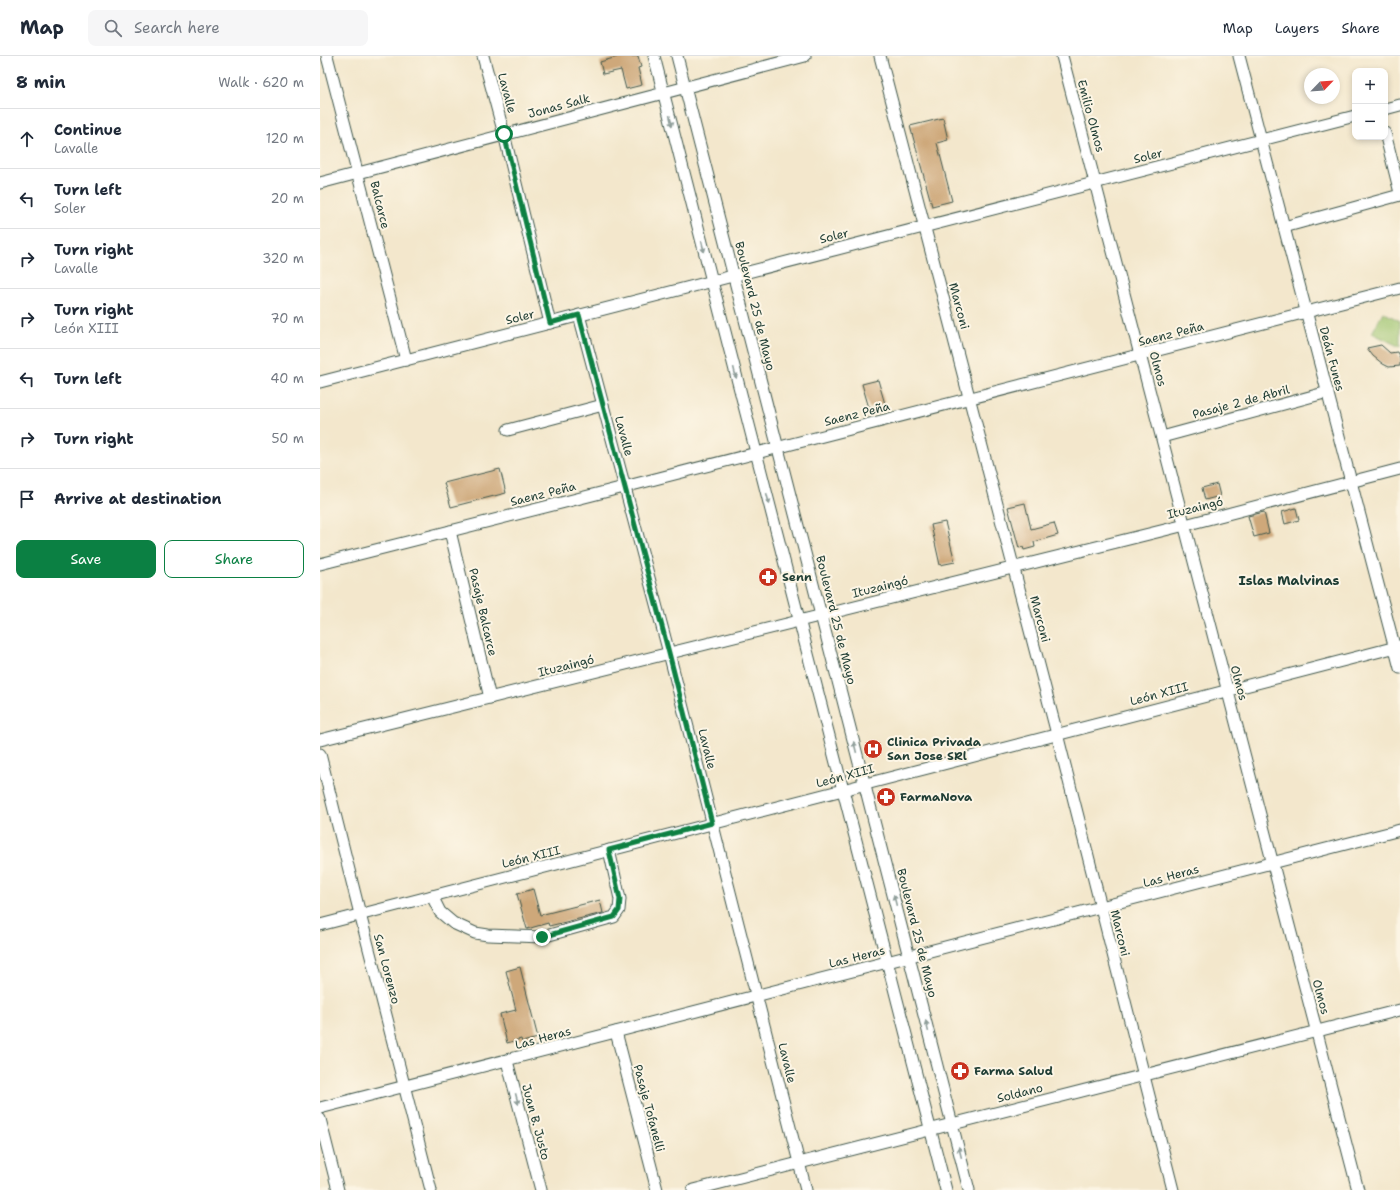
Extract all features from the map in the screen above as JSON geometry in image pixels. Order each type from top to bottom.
[{"type":"street","name":"Balcarce","points":[[327,56],[406,360]]},
{"type":"street","name":"Lavalle","points":[[483,56],[504,134],[550,323]]},
{"type":"street","points":[[654,56],[946,1190]]},
{"type":"street","name":"Boulevard 25 de Mayo","points":[[677,56],[969,1190]]},
{"type":"street","name":"Jonas Salk","points":[[320,183],[804,56]]},
{"type":"street","name":"Marconi","points":[[880,56],[1057,734],[1173,1190]]},
{"type":"street","name":"Emilio Olmos","points":[[1062,56],[1095,182]]},
{"type":"street","name":"Deán Funes","points":[[1238,56],[1351,482],[1397,646],[1400,668]]},
{"type":"street","points":[[1388,107],[1400,105]]},
{"type":"street","name":"Soler","points":[[320,382],[1352,117]]},
{"type":"street","points":[[1284,227],[1400,194],[1387,140]]},
{"type":"street","name":"Olmos","points":[[1095,182],[1358,1190]]},
{"type":"street","name":"Saenz Peña","points":[[320,564],[1400,288]]},
{"type":"street","name":"Lavalle","points":[[579,315],[669,653],[806,1190]]},
{"type":"street","name":"Pasaje 2 de Abril","points":[[1162,436],[1328,392]]},
{"type":"street","points":[[508,430],[603,405]]},
{"type":"street","name":"Ituzaingó","points":[[320,740],[800,621],[1400,469]]},
{"type":"street","name":"Pasaje Balcarce","points":[[450,531],[490,698]]},
{"type":"street","name":"León XIII","points":[[320,925],[1397,646]]},
{"type":"street","name":"San Lorenzo","points":[[320,754],[431,1190]]},
{"type":"street","name":"Las Heras","points":[[320,1108],[1400,830]]},
{"type":"street","points":[[432,896],[440,912],[453,923],[475,933],[488,935],[542,937],[614,917],[619,910],[620,899],[609,850]]},
{"type":"street","name":"Soldano","points":[[693,1190],[1400,1010]]},
{"type":"street","name":"Pasaje Tofanelli","points":[[616,1032],[657,1190]]},
{"type":"street","name":"Juan B. Justo","points":[[507,1061],[541,1190]]},
{"type":"street","points":[[320,1119],[338,1190]]},
{"type":"green space","points":[[1383,312],[1400,321],[1400,347],[1372,333]]},
{"type":"building","points":[[617,56],[638,56],[641,67],[638,68],[642,85],[626,89],[621,70],[603,74],[600,62]]},
{"type":"building","points":[[943,118],[948,140],[937,143],[952,201],[932,206],[910,126]]},
{"type":"building","points":[[1381,345],[1390,353],[1397,352],[1400,358],[1400,366],[1389,367],[1383,364],[1373,356],[1367,348]]},
{"type":"building","points":[[878,380],[885,404],[869,408],[862,384]]},
{"type":"building","points":[[500,469],[506,493],[451,507],[444,483]]},
{"type":"building","points":[[1217,484],[1220,496],[1205,500],[1202,488]]},
{"type":"building","points":[[1025,503],[1031,529],[1054,523],[1058,535],[1034,542],[1035,547],[1024,550],[1023,547],[1019,548],[1008,507]]},
{"type":"building","points":[[1296,508],[1299,520],[1285,524],[1282,512]]},
{"type":"building","points":[[1264,512],[1269,533],[1254,537],[1248,516]]},
{"type":"building","points":[[945,522],[955,562],[940,565],[931,525]]},
{"type":"building","points":[[533,889],[540,915],[600,900],[603,913],[549,926],[548,923],[527,929],[517,894]]},
{"type":"building","points":[[520,967],[538,1038],[522,1042],[521,1039],[507,1043],[500,1014],[516,1010],[506,971]]},
{"type":"place","name":"Senn","points":[[768,577]]},
{"type":"place","name":"Clinica Privada San Jose SRl","points":[[873,749]]},
{"type":"place","name":"FarmaNova","points":[[886,797]]},
{"type":"place","name":"Farma Salud","points":[[960,1071]]},
{"type":"district","name":"Islas Malvinas","points":[[1289,580]]},
{"type":"route","points":[[504,134],[550,323],[579,315],[669,653],[712,823],[609,850],[620,899],[619,910],[614,917],[542,937]]}]
